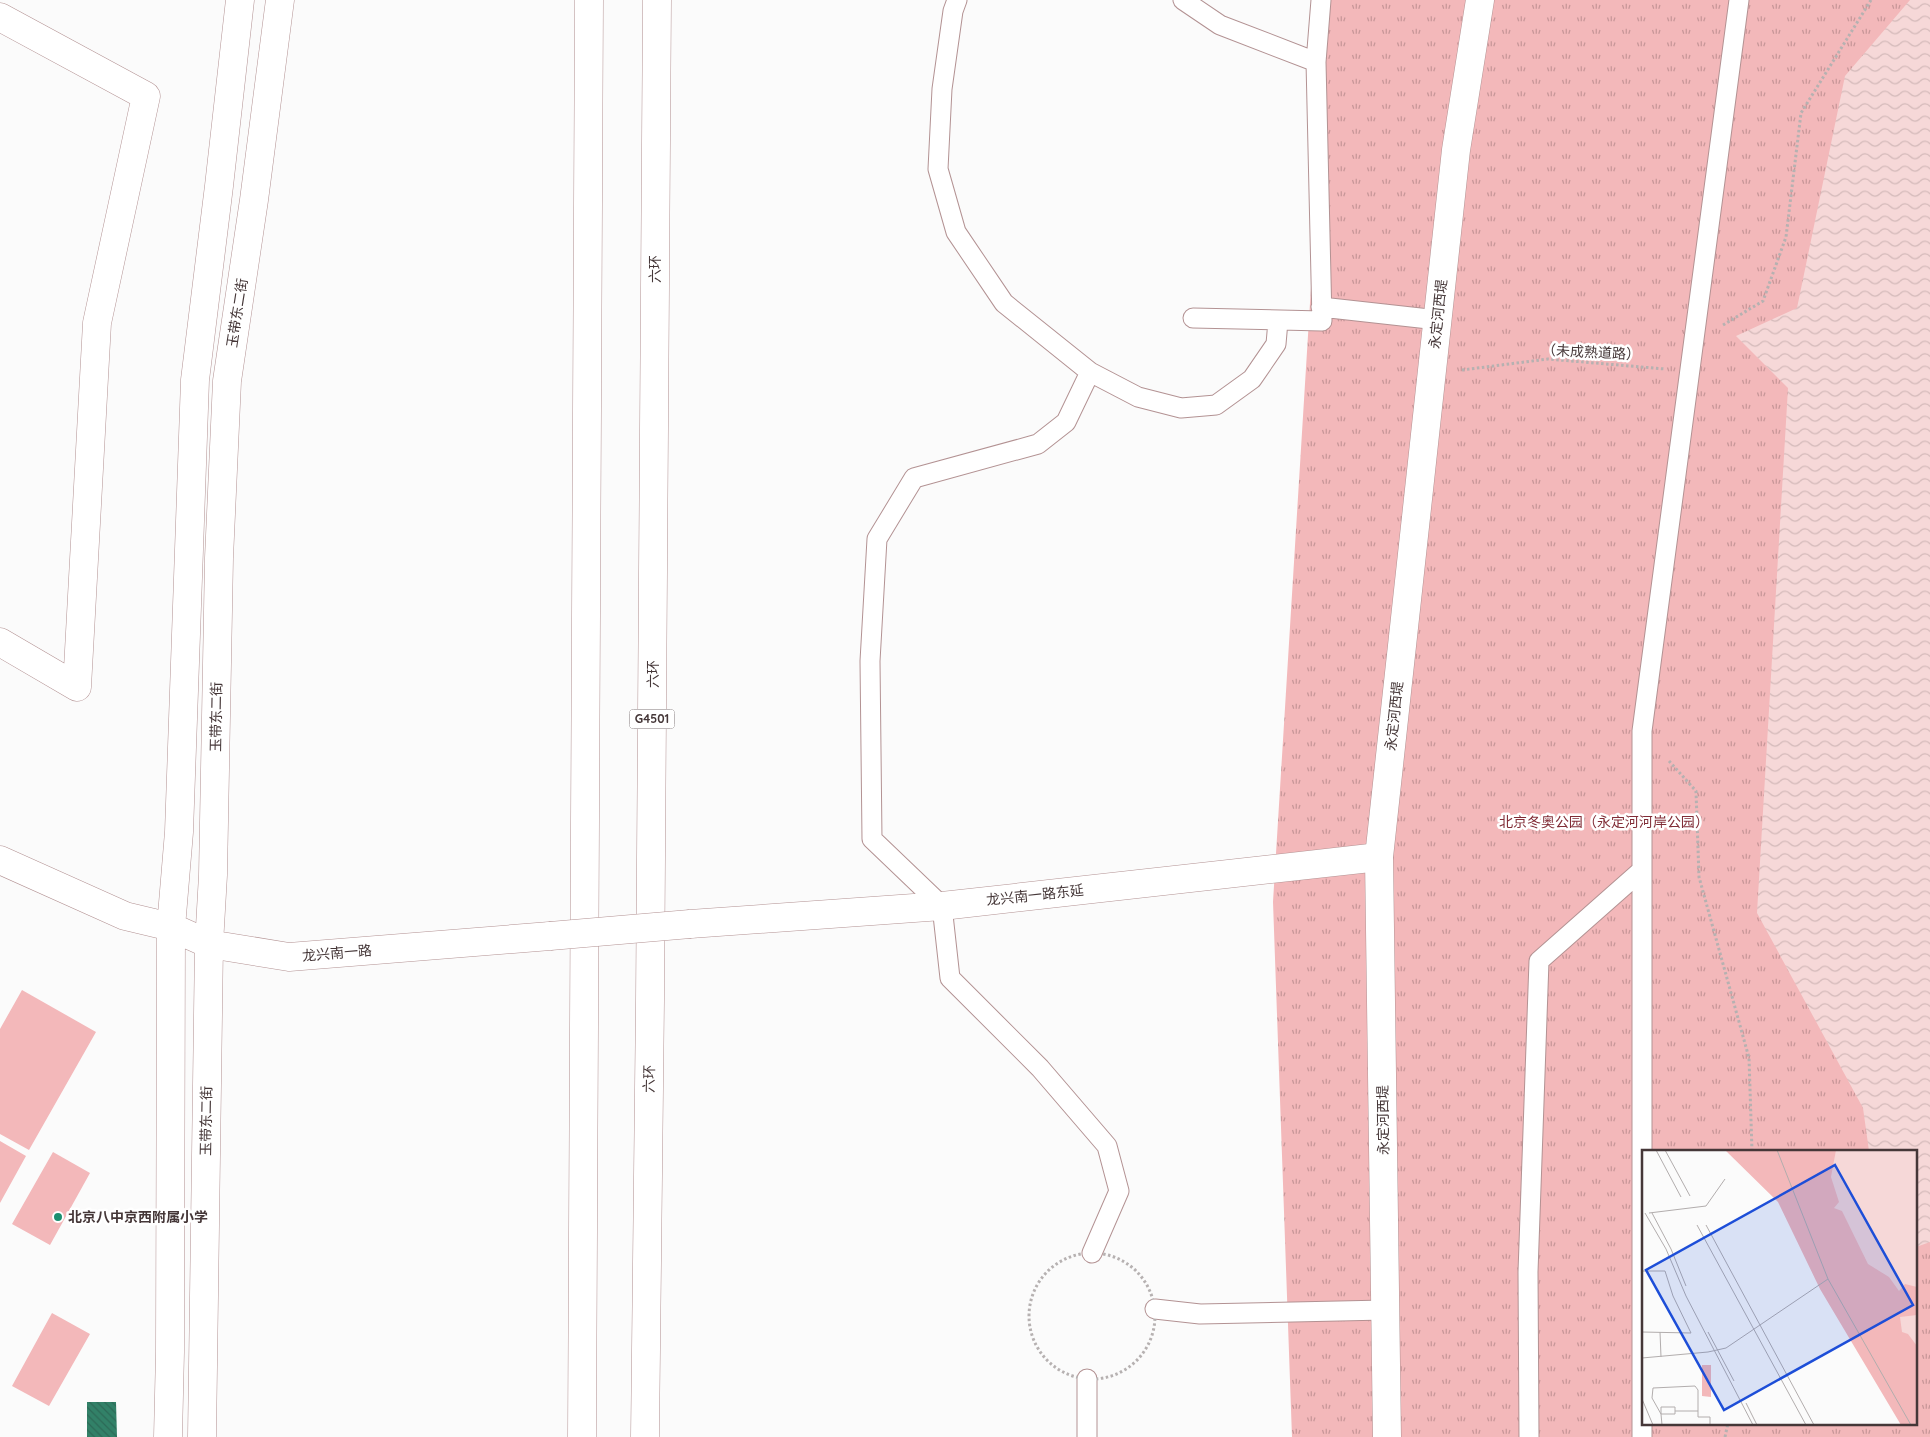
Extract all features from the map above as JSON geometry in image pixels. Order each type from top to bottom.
[{"type":"main road","points":[[168,1437],[171,927],[179,832],[195,380],[240,0]]},
{"type":"main road","name":"玉带东二街","points":[[202,1437],[209,944],[214,875],[219,558],[227,381],[254,200],[280,0]]},
{"type":"main road","points":[[582,1437],[589,0]]},
{"type":"main road","name":"六环","points":[[645,1437],[657,0]]},
{"type":"main road","name":"永定河西堤","points":[[1387,1437],[1379,857],[1456,150],[1480,0]]},
{"type":"main road","points":[[0,17],[146,96],[97,323],[77,687],[0,642]]},
{"type":"main road","name":"龙兴南一路东延","points":[[690,924],[942,906],[1379,857]]},
{"type":"main road","name":"龙兴南一路","points":[[0,860],[125,916],[171,927],[209,944],[289,956],[690,924]]},
{"type":"lane","points":[[957,0],[953,11],[942,89],[938,169],[956,232],[1004,303],[1090,372],[1138,397],[1180,408],[1216,405],[1252,379],[1276,344],[1278,320]]},
{"type":"lane","points":[[1183,0],[1220,25],[1316,62]]},
{"type":"lane","points":[[1194,318],[1322,321],[1316,62],[1321,0]]},
{"type":"lane","points":[[1642,1437],[1642,731],[1739,0]]},
{"type":"lane","points":[[1321,307],[1438,320]]},
{"type":"lane","points":[[1090,372],[1066,422],[1038,444],[914,478],[877,539],[870,661],[872,839],[942,906],[950,978],[1040,1068],[1108,1146],[1119,1191],[1092,1253]]},
{"type":"lane","points":[[1529,1437],[1528,1272],[1540,961],[1642,870]]},
{"type":"lane","points":[[1155,1309],[1200,1314],[1385,1310]]},
{"type":"lane","points":[[1087,1379],[1087,1437]]},
{"type":"path","points":[[1693,343],[1763,301],[1786,237],[1802,113],[1871,0]]},
{"type":"path","name":"（未成熟道路）","points":[[1432,374],[1548,358],[1690,371]]},
{"type":"path","points":[[1642,731],[1696,792],[1699,878],[1749,1058],[1752,1150]]},
{"type":"path","points":[[1092,1253],[1110,1256],[1127,1263],[1141,1276],[1150,1292],[1155,1309],[1154,1328],[1148,1345],[1137,1360],[1123,1371],[1105,1378],[1087,1379],[1068,1374],[1052,1364],[1039,1350],[1031,1332],[1029,1313],[1033,1294],[1042,1278],[1056,1264],[1073,1256],[1092,1253]]},
{"type":"path","points":[[1725,1437],[1728,1424]]},
{"type":"green space","name":"北京冬奥公园（永定河河岸公园）","points":[[1313,0],[1930,0],[1930,1437],[1292,1437],[1273,902],[1326,44]]},
{"type":"green space","points":[[22,990],[96,1032],[29,1150],[0,1134],[0,1029]]},
{"type":"green space","points":[[0,1141],[26,1156],[0,1203]]},
{"type":"green space","points":[[53,1152],[90,1173],[50,1245],[12,1224]]},
{"type":"green space","points":[[52,1313],[90,1334],[49,1406],[12,1386]]},
{"type":"water","points":[[1910,0],[1930,0],[1930,1242],[1918,1246],[1918,1150],[1869,1150],[1863,1108],[1757,913],[1788,388],[1736,336],[1797,308],[1845,76]]},
{"type":"building","points":[[87,1402],[116,1402],[117,1437],[87,1437]]},
{"type":"place","name":"北京八中京西附属小学","points":[[58,1217]]}]
